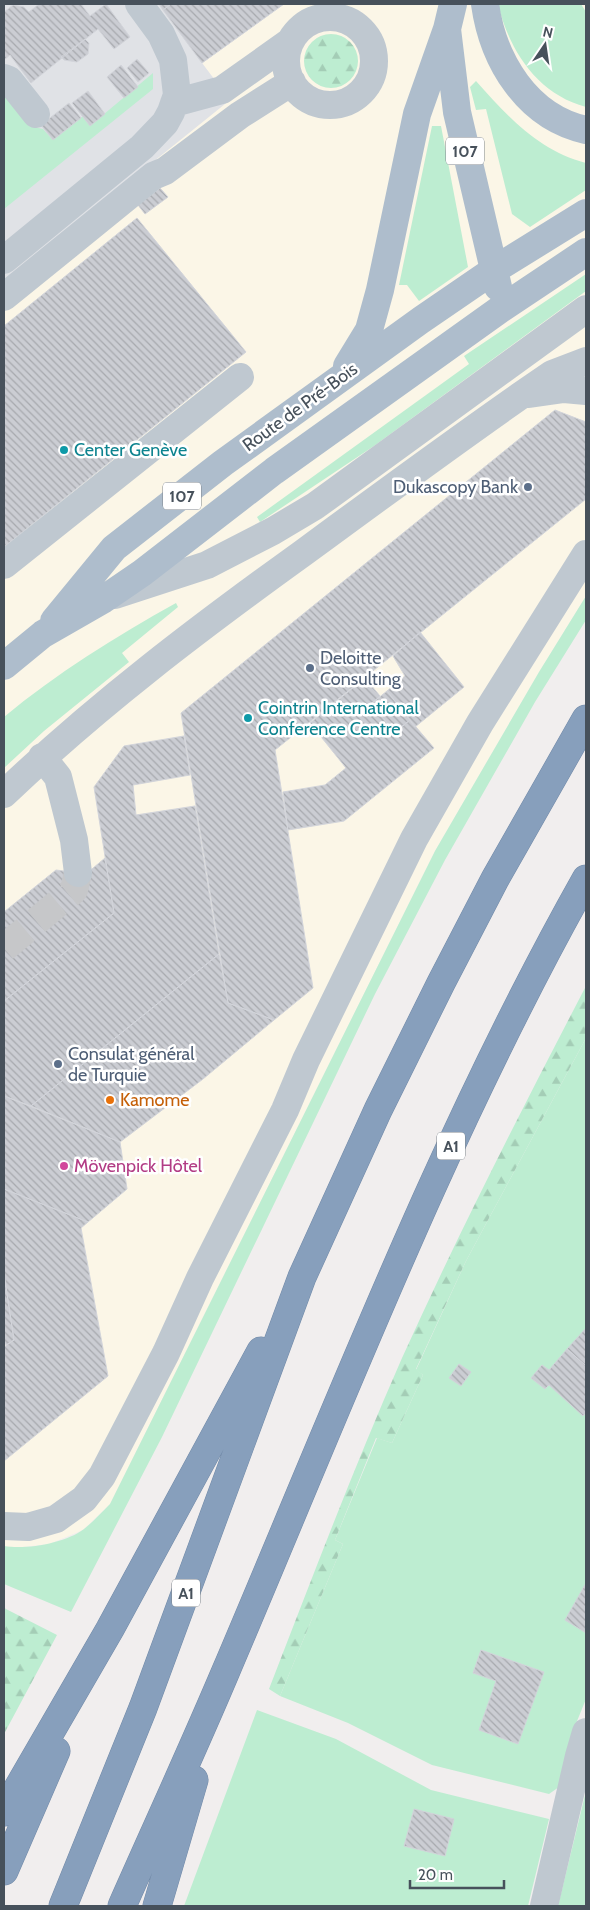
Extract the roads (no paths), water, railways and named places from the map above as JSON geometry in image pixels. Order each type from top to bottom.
[{"type":"highway","name":"A1","points":[[63,1906],[144,1708],[302,1278],[378,1110],[441,983],[495,879],[586,719]]},
{"type":"highway","name":"A1","points":[[122,1906],[225,1673],[327,1427],[430,1191],[520,1003],[586,879]]},
{"type":"highway","points":[[4,1812],[110,1629],[216,1429],[302,1278]]},
{"type":"highway","points":[[4,1871],[110,1629]]},
{"type":"highway","points":[[157,1906],[225,1673]]},
{"type":"main road","points":[[485,4],[497,49],[515,82],[540,109],[564,123],[586,130]]},
{"type":"main road","name":"107","points":[[450,17],[460,130],[502,308]]},
{"type":"main road","name":"107","points":[[339,377],[358,351],[369,330],[380,290],[417,114],[450,17]]},
{"type":"main road","name":"Route de Pré-Bois","points":[[43,634],[114,548],[339,377],[494,270],[586,213]]},
{"type":"main road","name":"Route de Pré-Bois","points":[[4,666],[43,634],[104,599],[142,573],[274,470],[502,308],[586,252]]},
{"type":"street","points":[[4,260],[142,147],[165,123],[174,103],[177,83],[173,60],[161,34],[139,4]]},
{"type":"street","points":[[174,103],[222,90],[291,41],[302,28],[317,20],[354,13],[373,52],[373,71],[364,89],[349,101],[330,105],[311,101],[300,93],[292,82],[286,62],[291,41]]},
{"type":"street","points":[[4,78],[9,80],[36,114]]},
{"type":"street","points":[[4,297],[153,176],[165,171],[240,115],[292,82]]},
{"type":"street","points":[[104,599],[207,565],[273,531],[315,506],[586,309]]},
{"type":"street","points":[[4,794],[42,757],[145,670],[211,620],[520,396],[552,374],[586,361]]},
{"type":"street","points":[[4,565],[240,376]]},
{"type":"street","points":[[520,396],[564,389],[586,391]]},
{"type":"street","points":[[4,1526],[28,1527],[56,1519],[84,1499],[102,1476],[166,1353],[200,1278],[281,1118],[306,1060],[414,839],[485,715],[586,554]]},
{"type":"street","points":[[42,757],[58,777],[74,840],[78,873]]},
{"type":"street","points":[[544,1906],[586,1732]]},
{"type":"tunnel","points":[[4,948],[74,890],[78,873]]},
{"type":"place","name":"Center Genève","points":[[64,450]]},
{"type":"place","name":"Dukascopy Bank","points":[[528,487]]},
{"type":"place","name":"Deloitte Consulting","points":[[310,668]]},
{"type":"place","name":"Cointrin International Conference Centre","points":[[248,718]]},
{"type":"place","name":"Consulat général de Turquie","points":[[58,1064]]},
{"type":"place","name":"Kamome","points":[[110,1100]]},
{"type":"place","name":"Mövenpick Hôtel","points":[[64,1166]]}]
